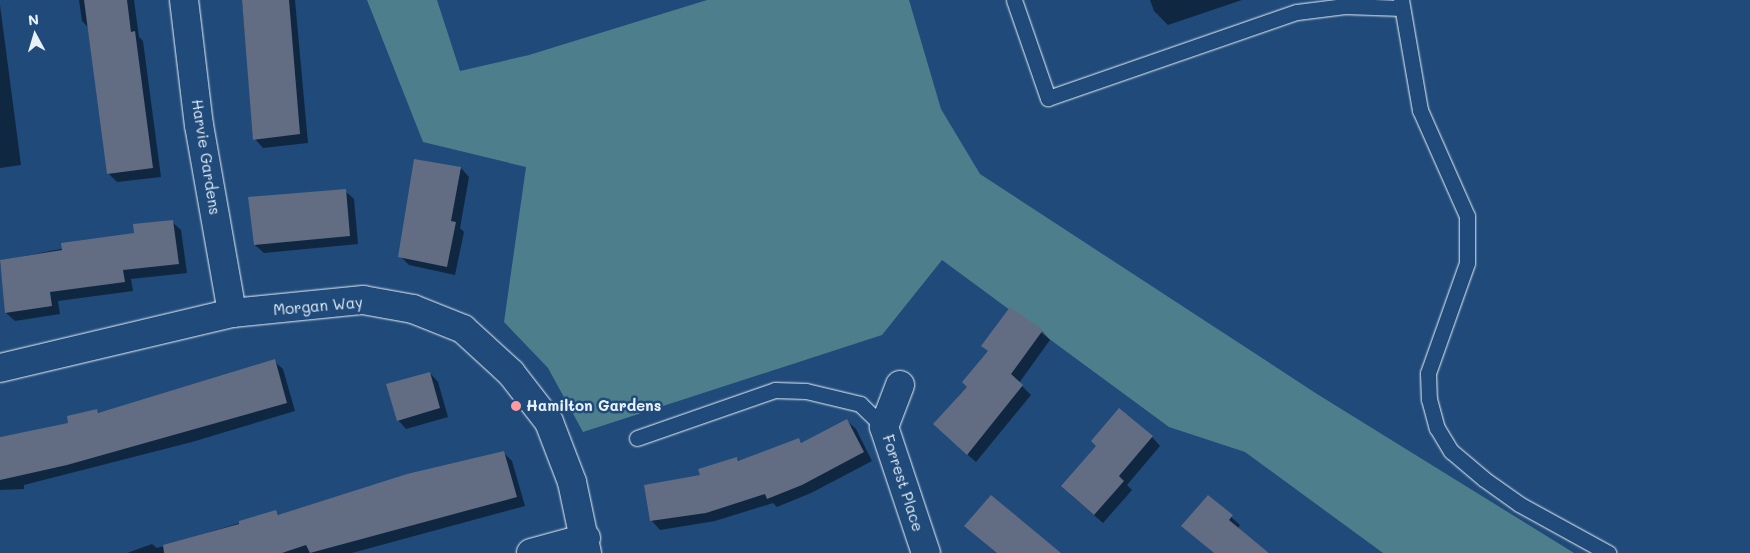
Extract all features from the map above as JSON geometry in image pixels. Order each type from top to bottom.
[{"type":"street","name":"Harvie Gardens","points":[[184,0],[199,125],[232,314]]},
{"type":"street","name":"Morgan Way","points":[[0,368],[232,314],[362,300],[413,309],[463,329],[511,373],[549,422],[572,482],[587,546]]},
{"type":"street","name":"Forrest Place","points":[[900,385],[884,427],[926,553]]},
{"type":"street","points":[[531,553],[587,546]]},
{"type":"lane","points":[[1014,0],[1048,98],[1297,12],[1346,6],[1401,4],[1420,110],[1467,216],[1467,263],[1428,373],[1428,399],[1437,428],[1451,451],[1484,479],[1519,504],[1608,553]]},
{"type":"lane","points":[[638,438],[775,390],[806,391],[860,404],[884,427]]},
{"type":"green space","points":[[367,0],[437,0],[460,71],[529,55],[707,0],[909,0],[941,109],[980,174],[1317,394],[1574,553],[1383,553],[1245,452],[1169,427],[942,260],[882,335],[583,432],[548,368],[504,322],[526,167],[423,142]]},
{"type":"building","points":[[84,0],[127,0],[131,32],[135,31],[153,168],[107,174]]},
{"type":"building","points":[[242,0],[289,0],[300,134],[253,140]]},
{"type":"building","points":[[414,159],[461,167],[451,221],[456,222],[447,267],[398,257]]},
{"type":"building","points":[[346,189],[350,236],[254,245],[248,197]]},
{"type":"building","points":[[173,220],[179,264],[123,270],[125,282],[50,292],[52,306],[5,313],[0,260],[62,250],[61,243],[134,233],[133,224]]},
{"type":"building","points":[[1010,307],[1043,330],[1011,374],[1023,385],[967,455],[933,424],[967,387],[962,382],[988,351],[981,346]]},
{"type":"building","points":[[275,359],[287,403],[67,465],[0,480],[0,437],[68,423],[67,416],[97,409],[98,413]]},
{"type":"building","points":[[430,372],[440,408],[397,421],[386,384]]},
{"type":"building","points":[[1119,408],[1153,436],[1119,476],[1124,481],[1094,515],[1061,486],[1096,446],[1091,441]]},
{"type":"building","points":[[847,419],[864,452],[802,485],[767,499],[765,494],[706,513],[650,521],[644,485],[700,475],[698,469],[737,457],[738,461],[799,438],[801,443]]},
{"type":"building","points":[[504,451],[517,497],[310,553],[306,545],[282,553],[164,553],[163,545],[239,524],[239,521],[276,510],[278,515],[407,474]]},
{"type":"building","points":[[991,495],[1061,553],[997,553],[964,526]]},
{"type":"building","points":[[1208,495],[1233,515],[1229,520],[1269,553],[1214,553],[1181,526]]},
{"type":"place","name":"Hamilton Gardens","points":[[516,406]]}]
